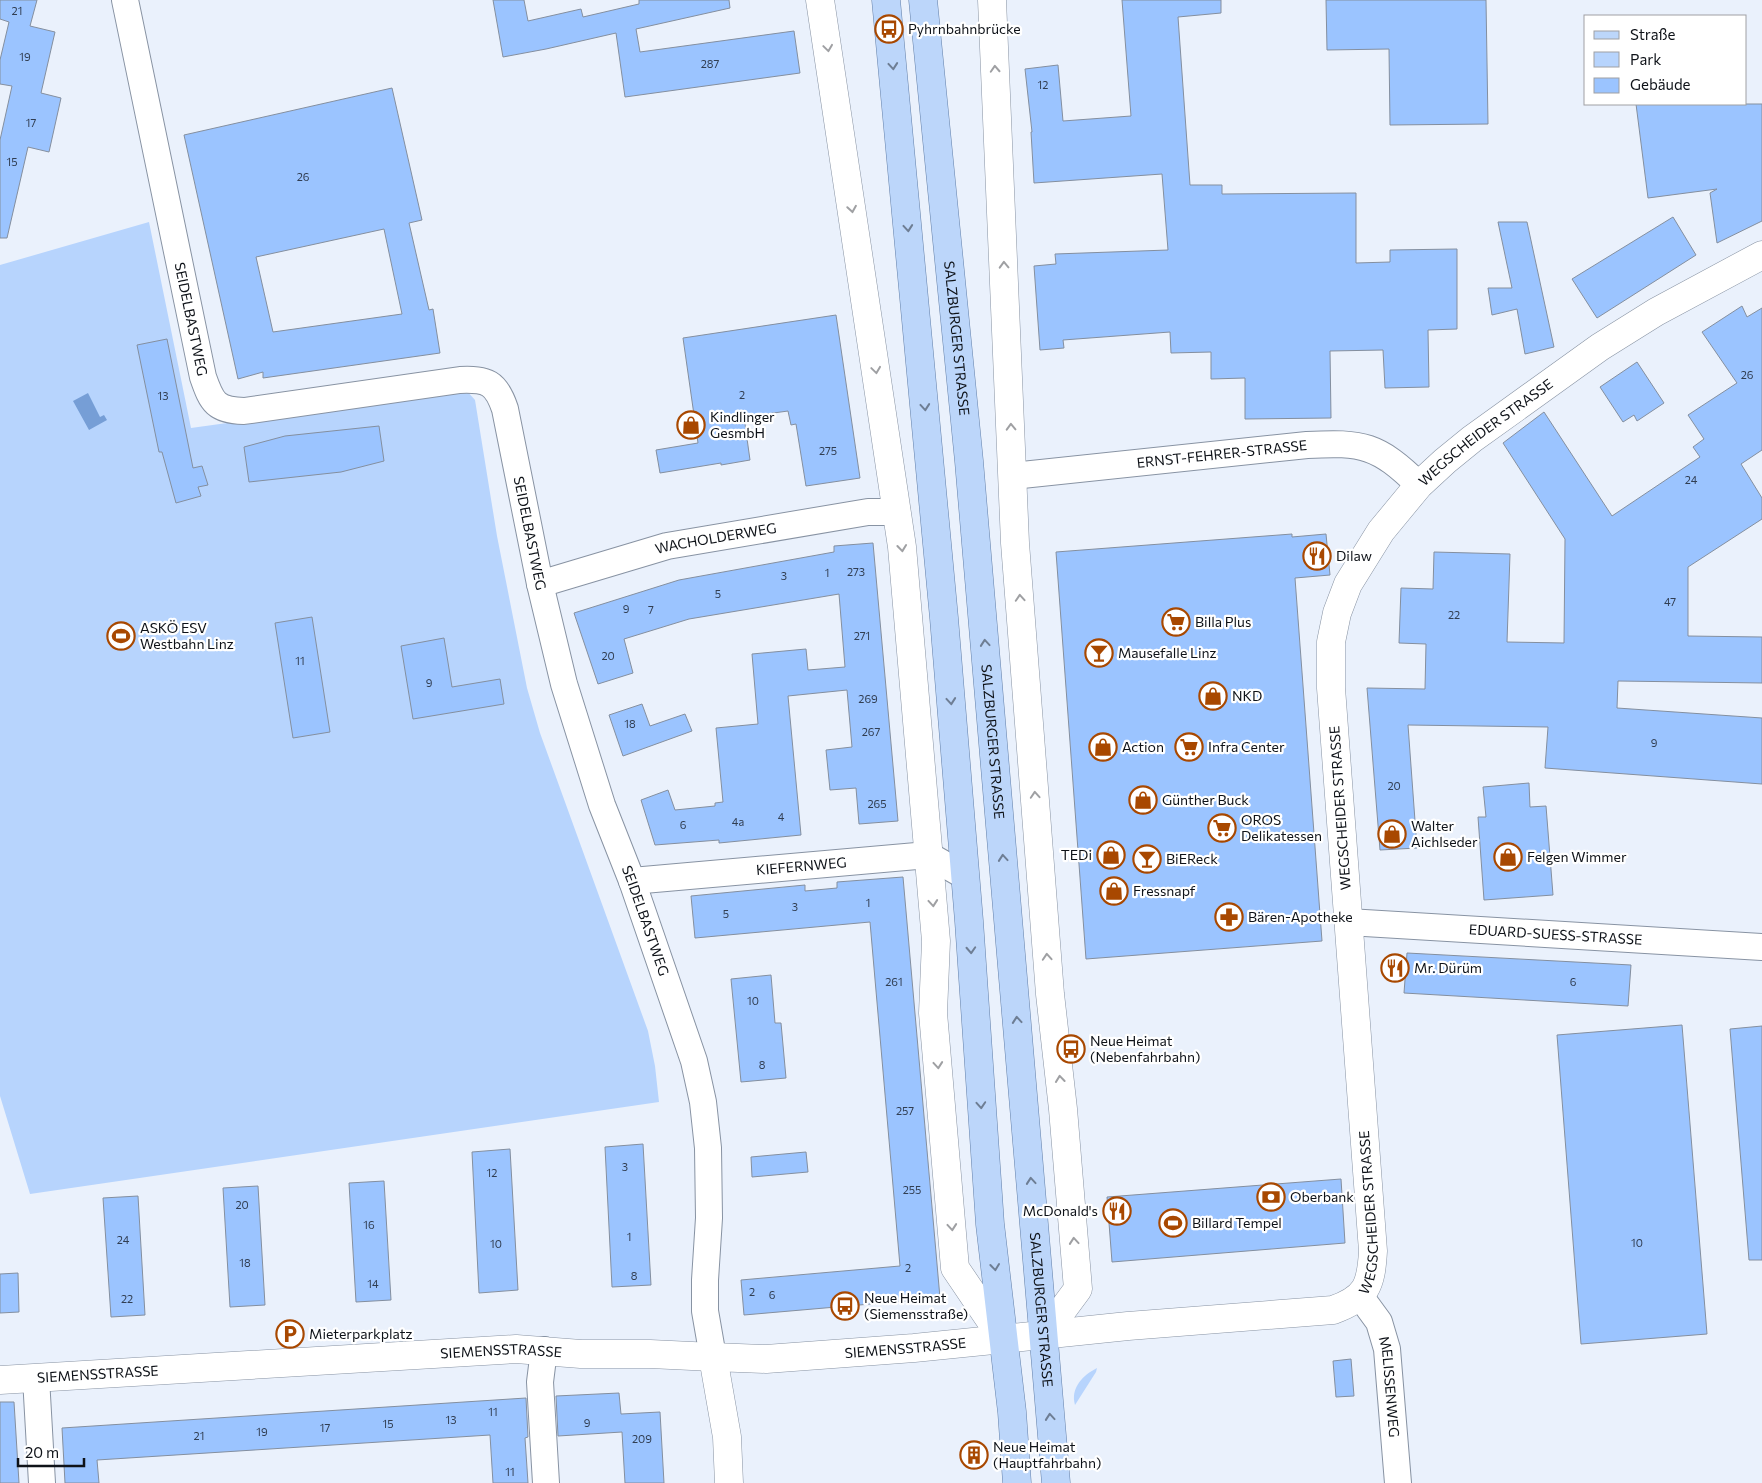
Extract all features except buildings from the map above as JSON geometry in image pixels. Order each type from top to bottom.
[{"type":"main road","points":[[886,0],[944,618],[966,876],[990,1224],[1012,1412],[1017,1483]]},
{"type":"main road","name":"SALZBURGER STRASSE","points":[[923,0],[969,461],[1056,1483]]},
{"type":"street","name":"SEIDELBASTWEG","points":[[125,0],[203,377],[209,396],[220,407],[244,411],[478,379],[491,384],[500,395],[505,409],[540,584],[564,684],[602,805],[632,881],[694,1061],[703,1102],[708,1148],[709,1218],[704,1280],[705,1311],[713,1357]]},
{"type":"street","points":[[820,0],[902,547],[936,941],[933,1013],[955,1268],[1003,1339]]},
{"type":"street","points":[[992,0],[1016,543],[1050,994],[1063,1109],[1078,1289],[1044,1335]]},
{"type":"street","name":"WEGSCHEIDER STRASSE","points":[[1003,1339],[1128,1326],[1333,1310],[1350,1304],[1360,1296],[1372,1273],[1372,1251],[1331,688],[1332,642],[1337,613],[1348,584],[1381,531],[1419,485],[1472,439],[1600,347],[1656,312],[1762,255]]},
{"type":"street","name":"ERNST-FEHRER-STRASSE","points":[[1013,476],[1307,445],[1341,444],[1363,446],[1383,454],[1419,485]]},
{"type":"street","name":"WACHOLDERWEG","points":[[540,584],[667,546],[868,512],[897,512]]},
{"type":"street","points":[[928,854],[966,876]]},
{"type":"street","name":"KIEFERNWEG","points":[[632,881],[928,854]]},
{"type":"street","name":"EDUARD-SUESS-STRASSE","points":[[1348,922],[1762,947]]},
{"type":"street","name":"MELISSENWEG","points":[[1360,1296],[1379,1322],[1387,1349],[1398,1483]]},
{"type":"street","name":"SIEMENSSTRASSE","points":[[0,1380],[516,1349],[581,1354],[650,1354],[766,1359],[1003,1339]]},
{"type":"street","points":[[544,1350],[540,1382],[546,1483]]},
{"type":"street","points":[[713,1357],[726,1437],[729,1483]]},
{"type":"street","points":[[36,1378],[42,1483]]},
{"type":"green space","points":[[149,222],[191,428],[466,390],[475,400],[497,536],[527,688],[540,733],[648,1031],[655,1066],[659,1102],[30,1194],[0,1096],[0,265]]},
{"type":"green space","points":[[1097,1368],[1075,1405],[1074,1393],[1076,1388],[1087,1374]]},
{"type":"shaded area","points":[[88,393],[100,417],[104,415],[107,420],[89,430],[73,401]]},
{"type":"place","name":"Pyhrnbahnbrücke","points":[[889,29]]},
{"type":"place","name":"Kindlinger GesmbH","points":[[691,425]]},
{"type":"place","name":"Dilaw","points":[[1317,556]]},
{"type":"place","name":"Billa Plus","points":[[1176,622]]},
{"type":"place","name":"ASKÖ ESV Westbahn Linz","points":[[121,636]]},
{"type":"place","name":"Mausefalle Linz","points":[[1099,653]]},
{"type":"place","name":"NKD","points":[[1213,696]]},
{"type":"place","name":"Action","points":[[1103,747]]},
{"type":"place","name":"Infra Center","points":[[1189,747]]},
{"type":"place","name":"Günther Buck","points":[[1143,800]]},
{"type":"place","name":"OROS Delikatessen","points":[[1222,828]]},
{"type":"place","name":"Walter Aichlseder","points":[[1392,834]]},
{"type":"place","name":"TEDi","points":[[1111,855]]},
{"type":"place","name":"Felgen Wimmer","points":[[1508,857]]},
{"type":"place","name":"BiEReck","points":[[1147,859]]},
{"type":"place","name":"Fressnapf","points":[[1114,891]]},
{"type":"place","name":"Bären-Apotheke","points":[[1229,917]]},
{"type":"place","name":"Mr. Dürüm","points":[[1395,968]]},
{"type":"place","name":"Neue Heimat (Nebenfahrbahn)","points":[[1071,1049]]},
{"type":"place","name":"Oberbank","points":[[1271,1197]]},
{"type":"place","name":"McDonald's","points":[[1117,1211]]},
{"type":"place","name":"Billard Tempel","points":[[1173,1223]]},
{"type":"place","name":"Neue Heimat (Siemensstraße)","points":[[845,1306]]},
{"type":"place","name":"Mieterparkplatz","points":[[290,1334]]},
{"type":"place","name":"Neue Heimat (Hauptfahrbahn)","points":[[974,1455]]}]
